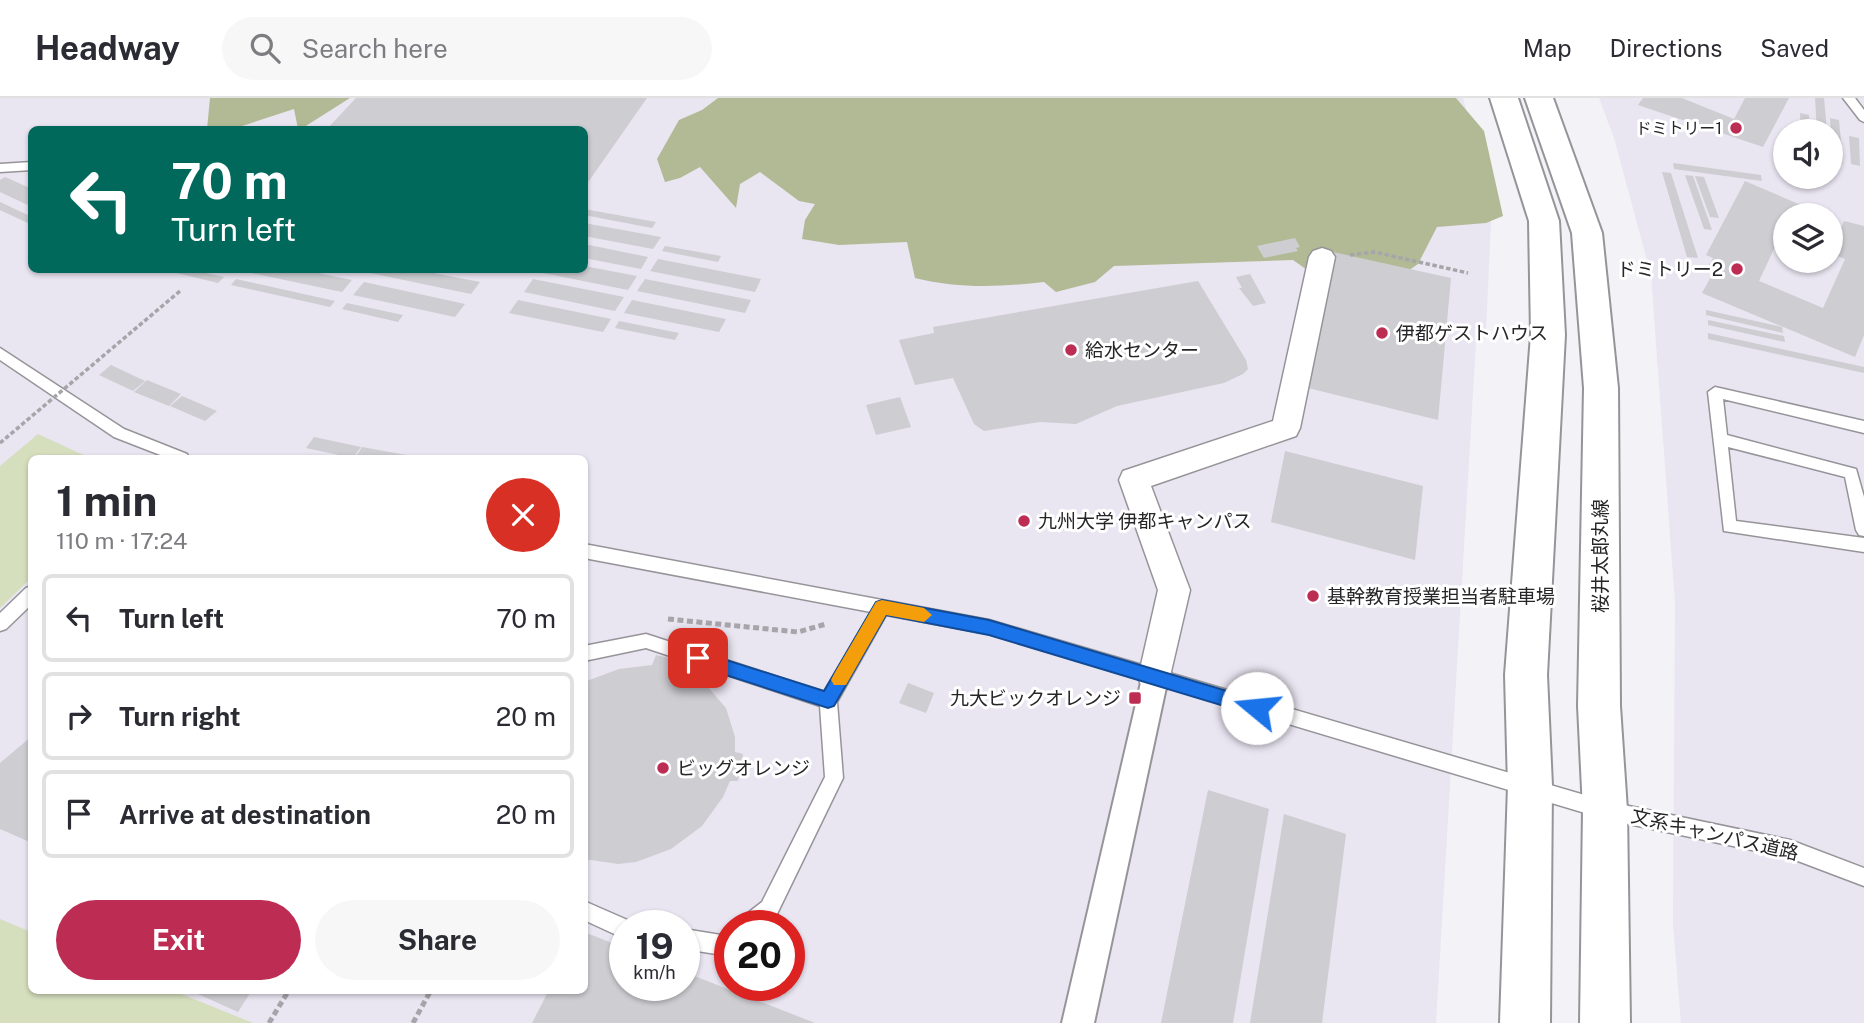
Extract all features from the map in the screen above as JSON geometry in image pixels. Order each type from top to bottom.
[{"type":"main road","points":[[1504,98],[1544,221],[1548,335],[1526,675],[1530,786],[1525,1023]]},
{"type":"main road","name":"桜井太郎丸線","points":[[1539,98],[1553,131],[1587,233],[1601,388],[1598,706],[1605,810],[1605,1023]]},
{"type":"street","points":[[1077,1023],[1174,590],[1133,480],[1286,428],[1322,257]]},
{"type":"lane","points":[[1849,98],[1864,118]]},
{"type":"lane","points":[[0,168],[28,166]]},
{"type":"lane","points":[[0,353],[119,433],[171,455]]},
{"type":"lane","points":[[1864,426],[1715,392],[1729,526],[1864,545]]},
{"type":"lane","points":[[1720,439],[1851,473],[1864,530]]},
{"type":"lane","name":"文系キャンパス道路","points":[[588,552],[989,627],[1605,810],[1790,849],[1864,877]]},
{"type":"lane","points":[[0,624],[28,597]]},
{"type":"lane","points":[[768,910],[834,778],[828,701],[882,607]]},
{"type":"lane","points":[[588,653],[646,641],[828,701]]},
{"type":"lane","points":[[588,912],[609,922]]},
{"type":"path","points":[[1322,257],[1374,252],[1468,273]]},
{"type":"path","points":[[0,443],[180,291]]},
{"type":"path","points":[[269,1023],[287,994]]},
{"type":"path","points":[[413,1023],[429,994]]},
{"type":"shaded area","name":"九州大学 伊都キャンパス","points":[[0,98],[1463,98],[1492,201],[1486,330],[1476,342],[1436,1023],[0,1023]]},
{"type":"shaded area","points":[[1599,98],[1864,98],[1864,1023],[1681,1023],[1673,923],[1675,603],[1651,275],[1614,138]]},
{"type":"green space","points":[[210,98],[350,98],[306,126],[297,126],[294,109],[242,126],[207,126]]},
{"type":"green space","points":[[718,98],[1456,98],[1484,131],[1503,216],[1486,223],[1437,227],[1418,264],[1402,275],[1320,279],[1293,260],[1114,266],[1095,282],[1056,292],[1044,282],[995,286],[948,284],[915,278],[907,242],[839,245],[802,239],[805,220],[815,204],[799,201],[760,172],[740,184],[736,208],[700,167],[680,178],[665,182],[657,159],[679,120],[702,110]]},
{"type":"green space","points":[[38,434],[84,455],[28,455],[28,581],[0,608],[0,466]]},
{"type":"green space","points":[[0,919],[28,931],[28,994],[181,994],[253,1023],[0,1023]]},
{"type":"building","points":[[356,98],[647,98],[588,182],[588,126],[330,126]]},
{"type":"building","name":"ドミトリー1","points":[[1643,98],[1682,98],[1734,119],[1745,98],[1789,98],[1778,119],[1773,119],[1773,128],[1763,147],[1638,105]]},
{"type":"building","points":[[1815,98],[1824,98],[1826,119],[1816,119]]},
{"type":"building","points":[[1800,113],[1809,115],[1809,119],[1800,119]]},
{"type":"building","points":[[1849,136],[1859,138],[1860,166],[1851,164]]},
{"type":"building","points":[[1673,163],[1761,175],[1762,181],[1674,169]]},
{"type":"building","points":[[1662,172],[1671,173],[1698,258],[1687,257]]},
{"type":"building","points":[[1685,175],[1693,176],[1712,230],[1704,229]]},
{"type":"building","points":[[1695,176],[1704,177],[1719,218],[1710,217]]},
{"type":"building","points":[[5,177],[28,187],[28,205],[0,192],[0,180]]},
{"type":"building","name":"ドミトリー2","points":[[1745,181],[1796,203],[1773,203],[1773,251],[1759,281],[1823,308],[1839,273],[1843,273],[1844,221],[1864,226],[1864,335],[1855,357],[1702,293],[1714,271],[1707,268],[1713,258],[1706,255]]},
{"type":"building","points":[[0,202],[28,215],[28,223],[0,210]]},
{"type":"building","points":[[588,210],[656,222],[652,228],[588,216]]},
{"type":"building","points":[[588,224],[661,237],[653,249],[588,237]]},
{"type":"building","points":[[1295,238],[1300,247],[1296,248],[1298,251],[1264,258],[1257,246]]},
{"type":"building","points":[[588,245],[648,257],[641,269],[588,259]]},
{"type":"building","points":[[665,246],[721,256],[718,262],[662,251]]},
{"type":"building","name":"伊都ゲストハウス","points":[[1333,252],[1451,278],[1438,420],[1308,388]]},
{"type":"building","points":[[658,259],[761,279],[755,292],[650,271]]},
{"type":"building","points":[[588,267],[637,276],[628,290],[543,273],[588,273]]},
{"type":"building","points":[[176,273],[206,273],[224,277],[218,283]]},
{"type":"building","points":[[252,273],[318,273],[352,280],[342,292]]},
{"type":"building","points":[[370,273],[434,273],[480,282],[471,294]]},
{"type":"building","points":[[1250,274],[1266,303],[1253,306],[1239,288],[1242,288],[1236,277]]},
{"type":"building","points":[[236,279],[335,301],[330,307],[231,285]]},
{"type":"building","points":[[533,279],[624,297],[615,311],[524,292]]},
{"type":"building","points":[[645,279],[751,300],[745,313],[637,291]]},
{"type":"building","name":"給水センター","points":[[1198,281],[1246,360],[1248,369],[1224,383],[1117,406],[1076,424],[1040,422],[984,431],[974,424],[953,378],[915,385],[899,340],[934,333],[933,327]]},
{"type":"building","points":[[364,282],[465,304],[455,317],[353,295]]},
{"type":"building","points":[[518,300],[611,319],[603,332],[509,313]]},
{"type":"building","points":[[632,300],[726,319],[719,332],[624,313]]},
{"type":"building","points":[[347,303],[403,315],[398,322],[342,309]]},
{"type":"building","points":[[1706,310],[1782,327],[1783,333],[1706,315]]},
{"type":"building","points":[[1708,320],[1784,336],[1785,342],[1708,325]]},
{"type":"building","points":[[619,321],[679,333],[675,340],[615,328]]},
{"type":"building","points":[[1708,333],[1864,367],[1864,373],[1708,339]]},
{"type":"building","points":[[111,365],[145,381],[133,391],[99,375]]},
{"type":"building","points":[[147,380],[181,394],[169,406],[134,392]]},
{"type":"building","points":[[182,396],[217,411],[205,421],[170,406]]},
{"type":"building","points":[[900,397],[911,427],[876,435],[866,405]]},
{"type":"building","points":[[314,437],[361,447],[355,455],[339,455],[306,448]]},
{"type":"building","points":[[362,447],[406,455],[357,455]]},
{"type":"building","points":[[1285,451],[1423,486],[1415,560],[1271,522]]},
{"type":"building","name":"ビッグオレンジ","points":[[656,655],[682,661],[678,670],[707,686],[726,708],[735,737],[735,752],[743,754],[738,781],[730,781],[723,797],[702,826],[671,849],[636,862],[618,864],[588,860],[588,681],[619,669],[652,665]]},
{"type":"building","points":[[908,683],[934,693],[926,713],[899,703]]},
{"type":"building","points":[[28,739],[28,841],[0,829],[0,763]]},
{"type":"building","points":[[1208,790],[1269,809],[1233,1023],[1161,1023]]},
{"type":"building","points":[[1284,814],[1346,834],[1322,1023],[1250,1023]]},
{"type":"building","points":[[588,934],[609,942],[609,1001],[700,1001],[700,978],[714,984],[714,1001],[758,1001],[815,1023],[532,1023],[547,994],[588,994]]},
{"type":"building","points":[[198,994],[249,994],[238,1012]]},
{"type":"slow traffic","points":[[840,680],[882,607],[924,615]]},
{"type":"place","name":"ドミトリー1","points":[[1736,128]]},
{"type":"place","name":"ドミトリー2","points":[[1737,269]]},
{"type":"place","name":"伊都ゲストハウス","points":[[1382,333]]},
{"type":"place","name":"給水センター","points":[[1071,350]]},
{"type":"place","name":"九州大学 伊都キャンパス","points":[[1024,521]]},
{"type":"place","name":"基幹教育授業担当者駐車場","points":[[1313,596]]},
{"type":"place","name":"九大ビックオレンジ","points":[[1135,698]]},
{"type":"place","name":"ビッグオレンジ","points":[[663,768]]},
{"type":"route","points":[[698,658],[828,701],[882,607],[989,627],[1257,708]]}]
